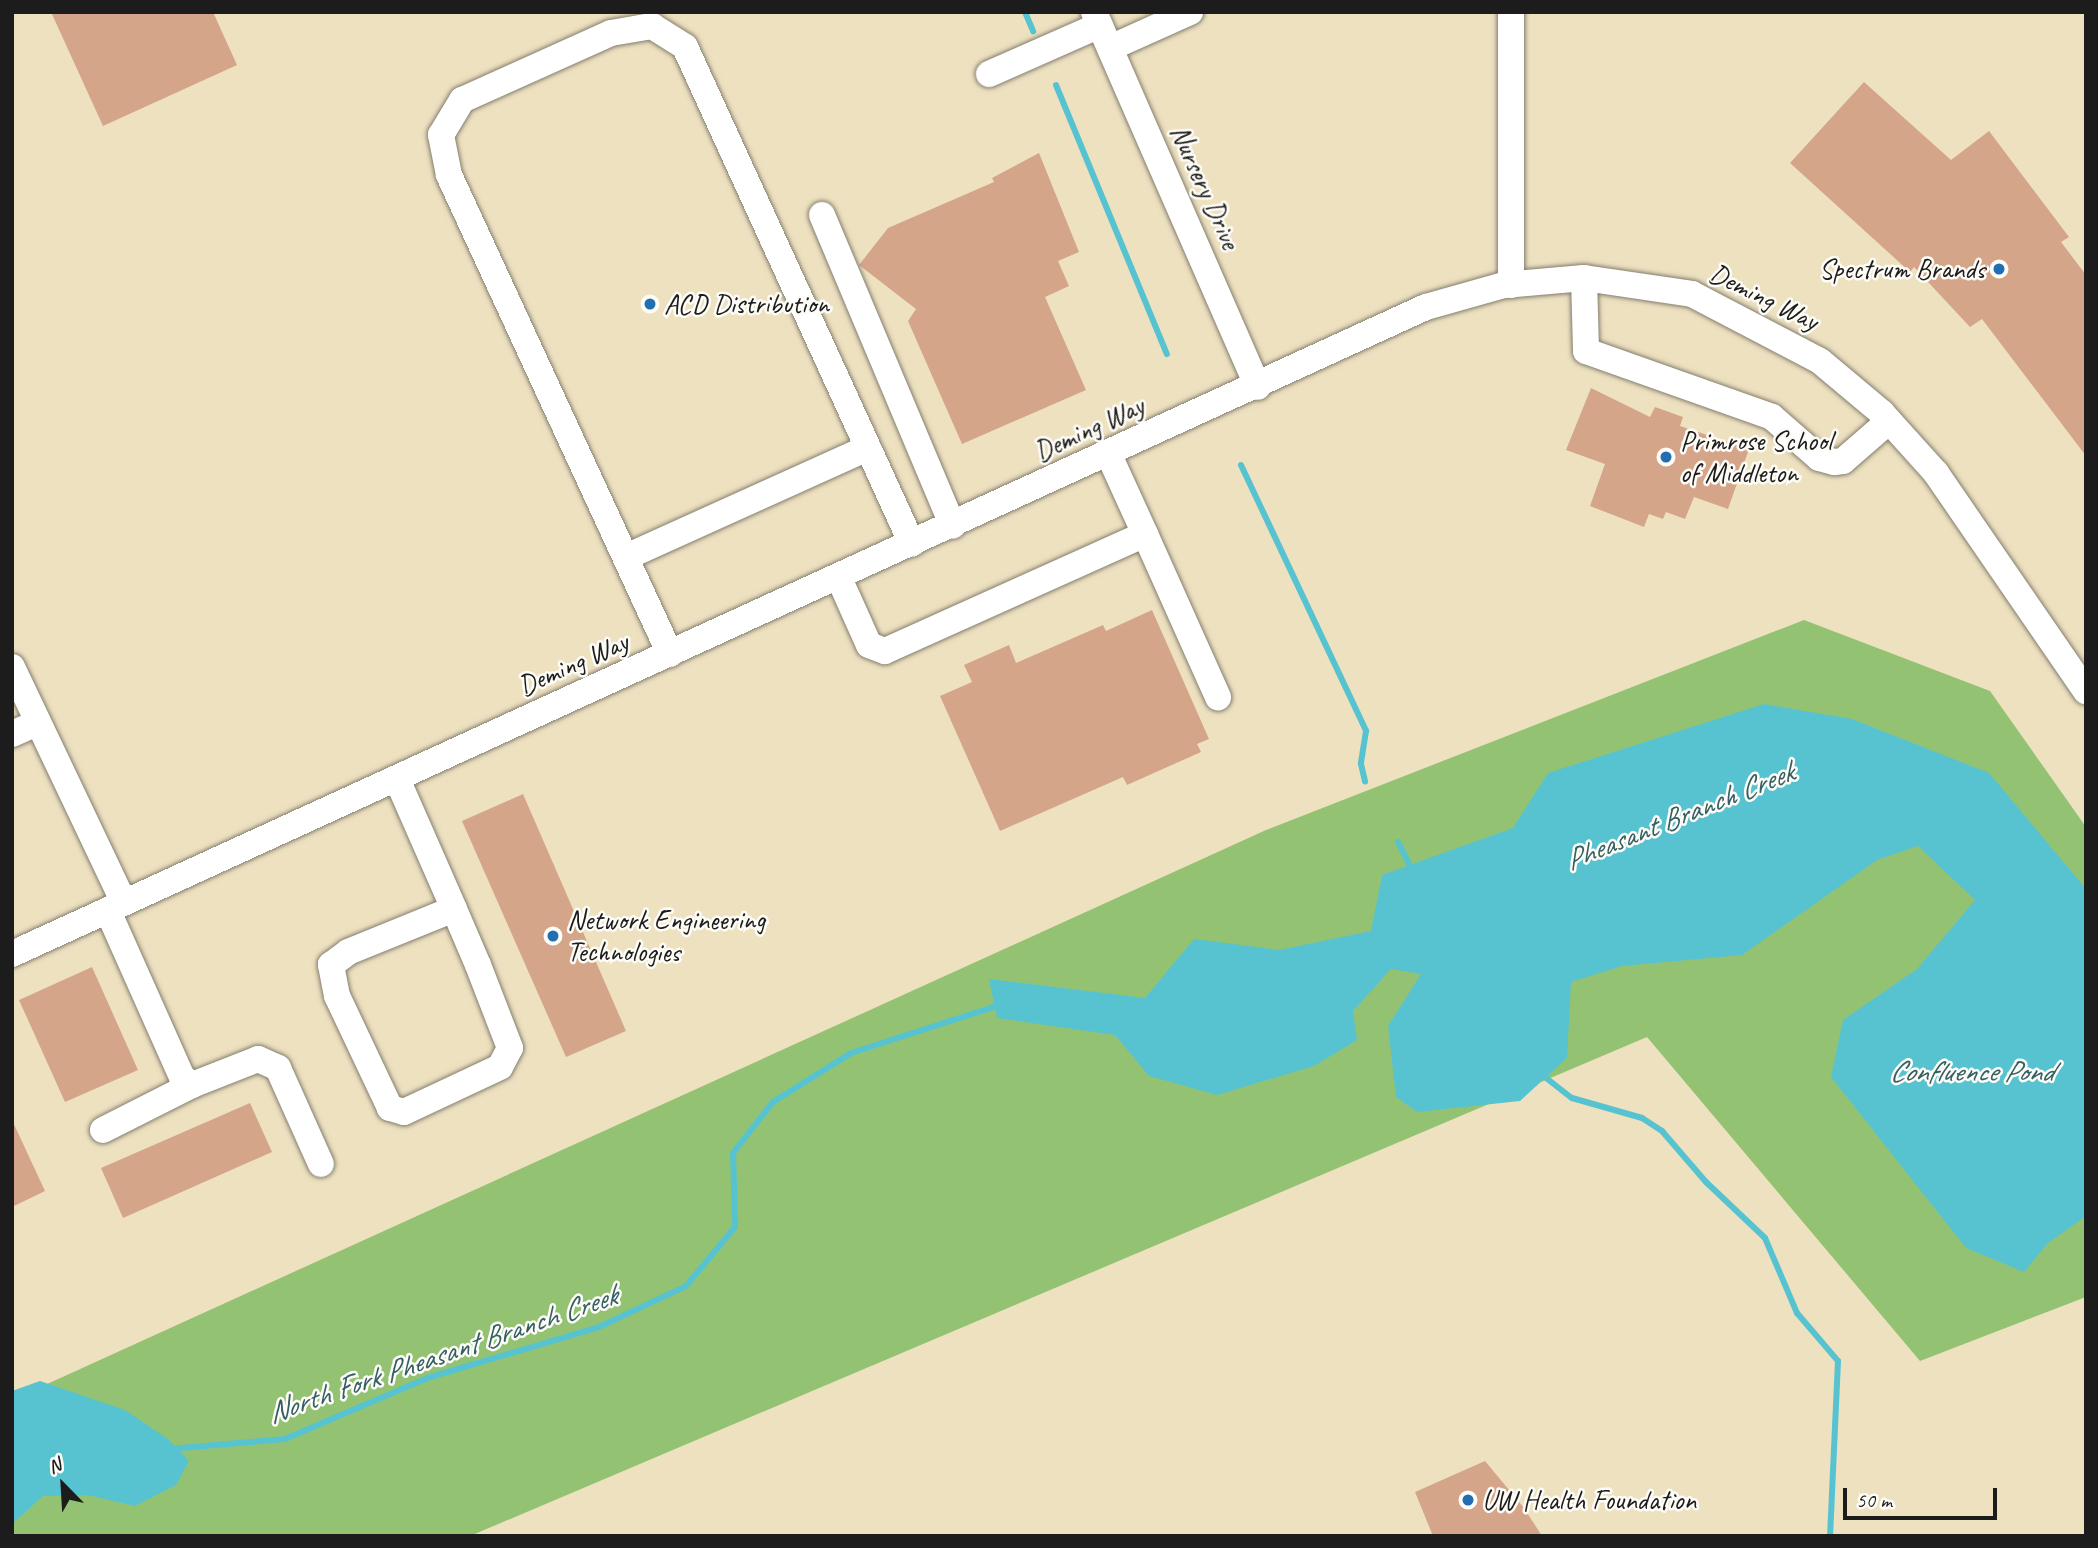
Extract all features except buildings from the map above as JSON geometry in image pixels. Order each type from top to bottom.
[{"type":"street","points":[[989,74],[1101,29],[1190,12]]},
{"type":"street","points":[[1511,12],[1511,285]]},
{"type":"street","points":[[670,654],[450,175],[441,135],[462,100],[611,33],[652,26],[685,47],[912,544]]},
{"type":"street","name":"Nursery Drive","points":[[1101,29],[1258,387]]},
{"type":"street","points":[[822,215],[953,526]]},
{"type":"street","points":[[1584,278],[1586,351],[1772,417],[1819,458],[1834,462],[1843,461],[1889,421]]},
{"type":"street","name":"Deming Way","points":[[12,954],[1258,387],[1426,307],[1511,285],[1584,278],[1692,294],[1820,361],[1889,421],[1936,473],[2086,691]]},
{"type":"street","points":[[626,556],[867,448]]},
{"type":"street","points":[[1109,455],[1218,697]]},
{"type":"street","points":[[839,578],[869,645],[884,651],[1145,534]]},
{"type":"street","points":[[13,672],[116,907],[182,1076],[192,1085]]},
{"type":"street","points":[[12,734],[37,723]]},
{"type":"street","points":[[397,779],[454,909],[510,1048],[500,1067],[404,1112],[390,1108],[337,996],[331,965],[348,952],[454,909]]},
{"type":"street","points":[[103,1130],[192,1085],[258,1059],[278,1068],[321,1164]]},
{"type":"green space","points":[[1804,620],[1990,691],[2086,827],[2086,1297],[1920,1361],[1647,1037],[470,1536],[12,1536],[12,1400],[1266,830]]},
{"type":"water","name":"Confluence Pond","points":[[1764,704],[1852,719],[1989,773],[2086,889],[2086,1216],[2048,1243],[2024,1272],[1966,1248],[1831,1077],[1843,1020],[1917,969],[1975,900],[1918,846],[1877,860],[1742,955],[1622,966],[1571,982],[1567,1058],[1520,1101],[1417,1112],[1396,1097],[1388,1026],[1421,974],[1391,969],[1353,1011],[1357,1040],[1314,1066],[1217,1095],[1149,1076],[1115,1035],[997,1018],[989,979],[1145,998],[1194,939],[1279,950],[1371,931],[1382,875],[1513,828],[1548,773]]},
{"type":"water","points":[[40,1381],[125,1410],[168,1439],[189,1461],[176,1485],[135,1506],[88,1495],[43,1496],[12,1524],[12,1391]]},
{"type":"waterway","points":[[1025,12],[1033,31]]},
{"type":"waterway","points":[[1056,85],[1167,354]]},
{"type":"waterway","points":[[1241,465],[1366,731],[1361,764],[1365,782]]},
{"type":"waterway","points":[[1398,842],[1413,872]]},
{"type":"waterway","name":"North Fork Pheasant Branch Creek","points":[[169,1449],[285,1439],[427,1378],[599,1327],[686,1286],[735,1227],[733,1153],[773,1102],[851,1053],[1000,1005]]},
{"type":"waterway","points":[[1541,1074],[1572,1098],[1642,1118],[1662,1131],[1706,1182],[1765,1238],[1797,1313],[1838,1361],[1830,1536]]},
{"type":"place","name":"Spectrum Brands","points":[[1999,269]]},
{"type":"place","name":"ACD Distribution","points":[[650,304]]},
{"type":"place","name":"Primrose School of Middleton","points":[[1666,457]]},
{"type":"place","name":"Network Engineering Technologies","points":[[553,936]]},
{"type":"place","name":"UW Health Foundation","points":[[1468,1500]]},
{"type":"water label","name":"Pheasant Branch Creek","points":[[1679,816]]}]
